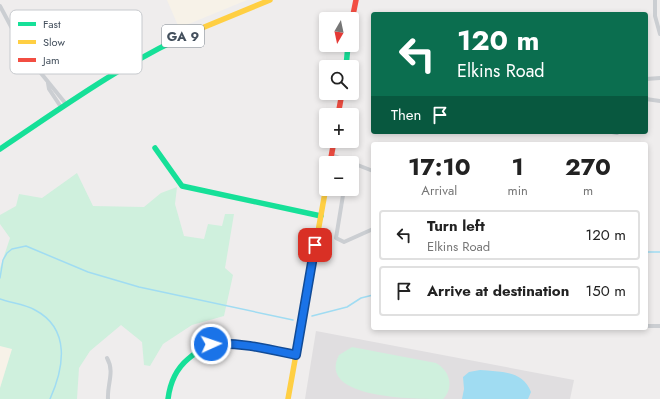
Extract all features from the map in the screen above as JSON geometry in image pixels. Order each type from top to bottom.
[{"type":"main road","name":"GA 9","points":[[142,56],[155,49],[270,0]]},
{"type":"main road","points":[[352,0],[352,12]]},
{"type":"main road","points":[[353,12],[356,0]]},
{"type":"main road","name":"GA 9","points":[[0,149],[111,74]]},
{"type":"main road","points":[[155,148],[182,186],[321,216]]},
{"type":"main road","points":[[332,155],[333,148]]},
{"type":"main road","points":[[288,399],[324,196]]},
{"type":"main road","points":[[168,399],[171,380],[177,370],[197,351],[211,344],[227,343],[243,345],[296,355]]},
{"type":"street","points":[[656,0],[655,16],[660,34]]},
{"type":"street","points":[[0,6],[10,25]]},
{"type":"street","points":[[42,74],[48,83],[49,89],[64,105]]},
{"type":"street","points":[[648,79],[660,78]]},
{"type":"street","points":[[648,99],[660,101]]},
{"type":"street","points":[[359,166],[371,170]]},
{"type":"street","points":[[343,196],[336,238],[344,242],[371,230]]},
{"type":"street","points":[[648,326],[660,326]]},
{"type":"street","points":[[107,358],[111,365],[112,371],[108,399]]},
{"type":"shaded area","points":[[167,0],[247,0],[179,28]]},
{"type":"shaded area","points":[[316,331],[574,380],[570,399],[305,399]]},
{"type":"shaded area","points":[[0,334],[25,342],[0,399]]},
{"type":"green space","points":[[77,173],[93,206],[144,207],[161,193],[177,187],[175,204],[184,236],[204,239],[208,224],[222,226],[225,214],[234,214],[225,268],[233,275],[224,316],[192,325],[163,344],[150,366],[144,365],[142,342],[121,325],[90,351],[79,368],[77,399],[0,399],[0,388],[12,349],[0,346],[0,268],[10,238],[0,224],[0,215],[16,206],[19,194],[42,198]]},
{"type":"green space","points":[[352,347],[436,363],[441,366],[449,379],[449,389],[447,394],[443,399],[392,397],[372,394],[354,388],[342,380],[336,370],[339,355]]},
{"type":"water","points":[[480,370],[503,372],[517,376],[527,385],[531,392],[528,399],[462,399],[464,389],[463,377],[469,372]]},
{"type":"waterway","points":[[0,278],[3,260],[7,253],[12,249],[26,246],[88,272],[139,287],[293,320]]},
{"type":"waterway","points":[[648,252],[660,252]]},
{"type":"waterway","points":[[312,316],[347,307],[361,298],[371,296]]},
{"type":"waterway","points":[[0,299],[27,306],[35,310],[47,318],[54,328],[59,338],[61,362],[59,375],[50,399]]},
{"type":"traffic: fast","points":[[142,58],[175,40],[202,28]]},
{"type":"traffic: fast","points":[[347,52],[347,60]]},
{"type":"traffic: fast","points":[[0,149],[114,74]]},
{"type":"traffic: fast","points":[[155,148],[182,186],[321,216]]},
{"type":"traffic: fast","points":[[168,399],[170,387],[180,367],[188,359],[200,351],[213,346],[240,344],[268,348],[296,355]]},
{"type":"traffic: slow","points":[[202,28],[270,0]]},
{"type":"traffic: slow","points":[[288,399],[324,196]]},
{"type":"traffic: jam","points":[[354,12],[356,0]]},
{"type":"traffic: jam","points":[[339,108],[341,100]]},
{"type":"traffic: jam","points":[[331,156],[333,148]]},
{"type":"route","points":[[211,344],[227,343],[243,345],[296,355],[301,319],[315,245]]}]
